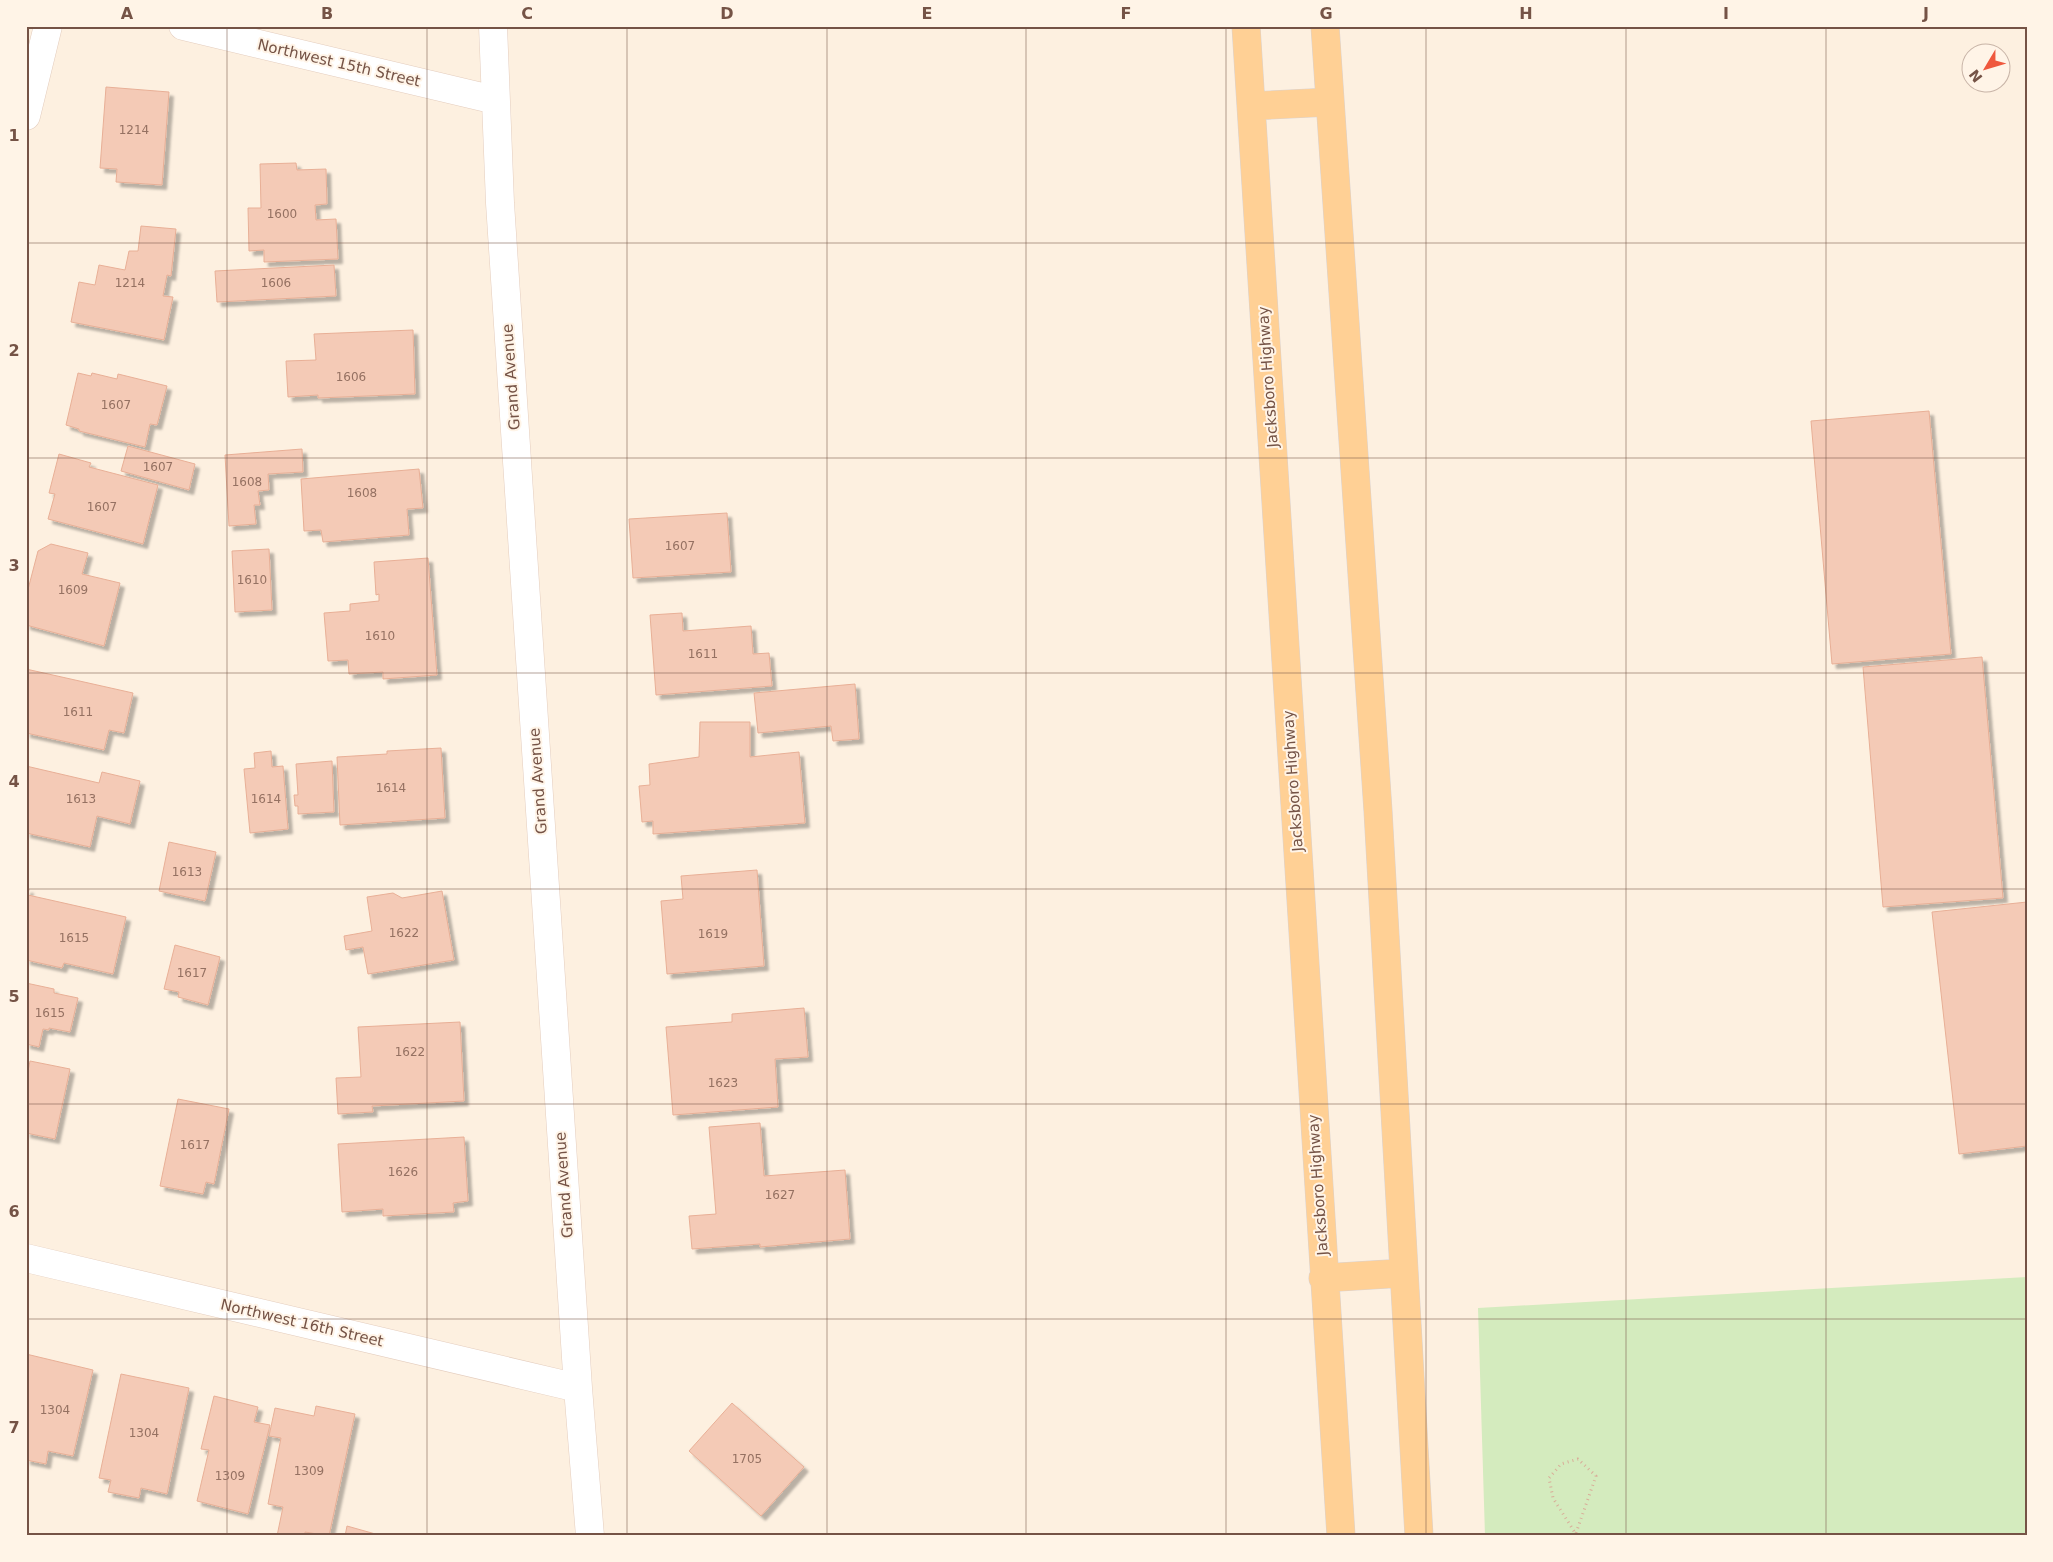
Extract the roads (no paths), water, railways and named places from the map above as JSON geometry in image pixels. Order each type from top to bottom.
[{"type":"main road","name":"Jacksboro Highway","points":[[1246,26],[1323,1278],[1341,1536]]},
{"type":"main road","points":[[1325,26],[1377,800],[1419,1536]]},
{"type":"main road","points":[[1251,106],[1330,102]]},
{"type":"main road","points":[[1323,1278],[1404,1273]]},
{"type":"street","points":[[26,116],[48,26]]},
{"type":"street","name":"Grand Avenue","points":[[493,26],[500,203],[578,1388],[590,1536]]},
{"type":"street","name":"Northwest 15th Street","points":[[185,27],[495,100]]},
{"type":"street","name":"Northwest 16th Street","points":[[26,1258],[578,1388]]}]
